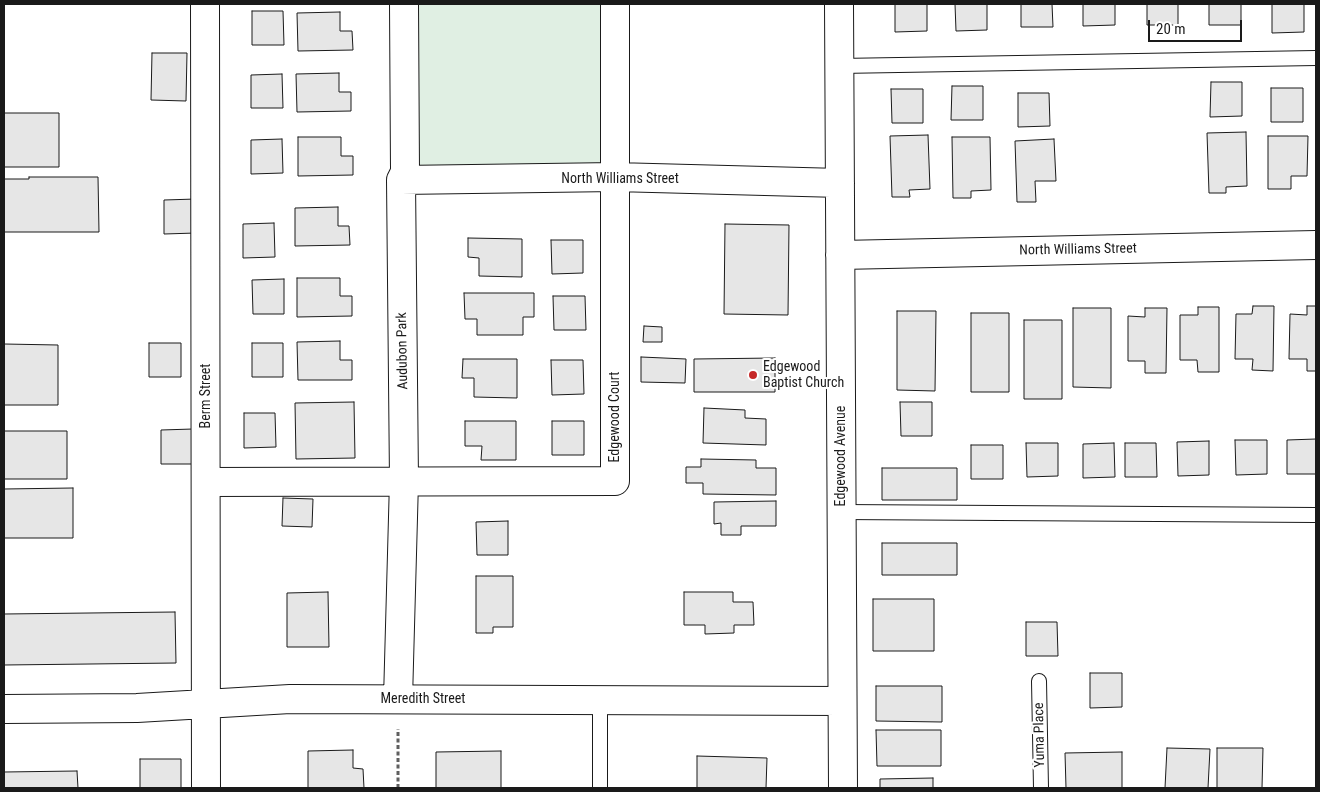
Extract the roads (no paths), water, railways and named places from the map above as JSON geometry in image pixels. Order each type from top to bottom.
[{"type":"street","name":"Berm Street","points":[[205,4],[206,788]]},
{"type":"street","name":"Audubon Park","points":[[398,699],[404,481],[401,180],[405,172],[404,4]]},
{"type":"street","name":"Edgewood Court","points":[[206,482],[615,481],[615,4]]},
{"type":"street","name":"Edgewood Avenue","points":[[839,4],[843,788]]},
{"type":"street","name":"North Williams Street","points":[[401,180],[615,178],[840,183]]},
{"type":"street","name":"North Williams Street","points":[[840,255],[1316,245]]},
{"type":"street","name":"Meredith Street","points":[[4,709],[137,708],[290,699],[842,700]]},
{"type":"lane","points":[[839,66],[1316,58]]},
{"type":"lane","points":[[842,512],[1316,515]]},
{"type":"lane","name":"Yuma Place","points":[[1039,681],[1041,788]]},
{"type":"lane","points":[[600,700],[600,788]]},
{"type":"place","name":"Edgewood Baptist Church","points":[[753,375]]}]
